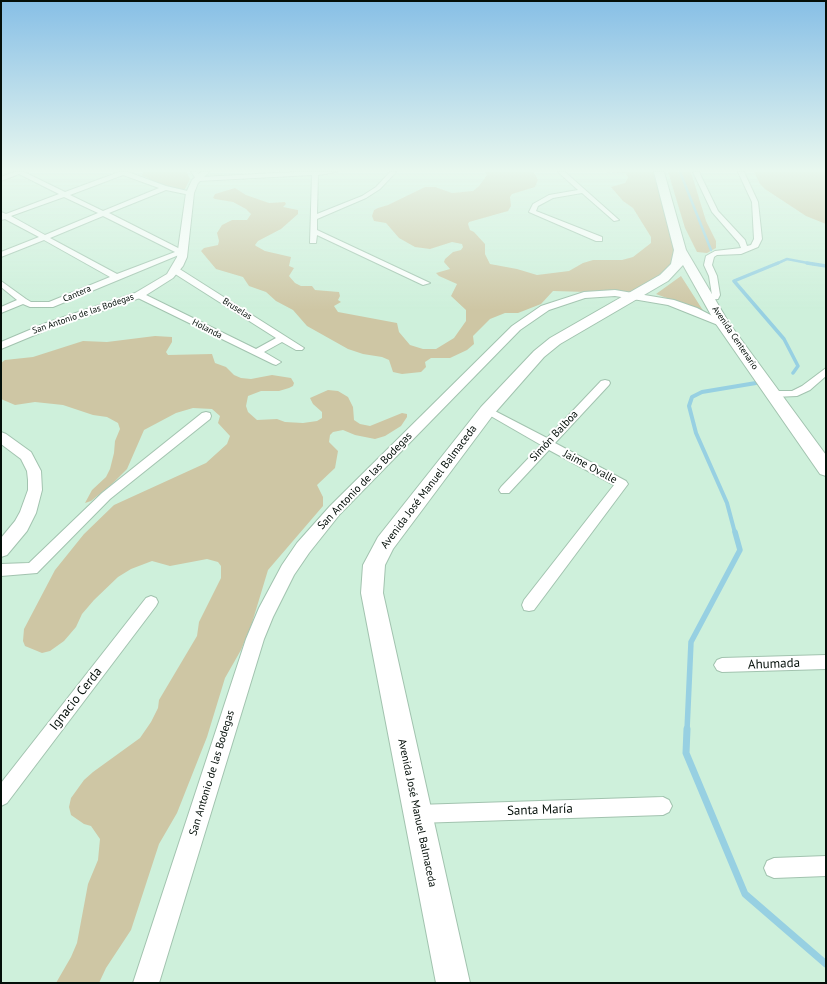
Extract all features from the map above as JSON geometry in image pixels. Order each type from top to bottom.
[{"type":"main road","name":"Avenida Centenario","points":[[671,218],[680,250],[724,324],[826,469]]},
{"type":"main road","name":"Avenida José Manuel Balmaceda","points":[[453,983],[372,593],[372,577],[378,554],[384,543],[488,411],[539,354],[549,345],[664,278],[677,265],[680,250]]},
{"type":"street","points":[[7,218],[116,277]]},
{"type":"street","points":[[1,255],[91,218]]},
{"type":"street","name":"Bruselas","points":[[111,218],[179,261],[282,338],[299,348]]},
{"type":"street","points":[[179,261],[186,218]]},
{"type":"street","points":[[313,218],[313,241]]},
{"type":"street","points":[[547,218],[599,239]]},
{"type":"street","points":[[720,218],[742,242],[745,249]]},
{"type":"street","points":[[709,298],[715,297],[716,295],[713,276],[708,265],[709,257],[713,254],[741,252],[745,249],[754,247],[758,239],[756,218]]},
{"type":"street","points":[[313,231],[426,283]]},
{"type":"street","name":"Cantera","points":[[23,301],[38,306],[50,304],[152,262],[179,261]]},
{"type":"street","name":"San Antonio de las Bodegas","points":[[1,346],[50,325],[139,295],[163,281],[179,261]]},
{"type":"street","points":[[1,283],[23,301],[1,310]]},
{"type":"street","name":"San Antonio de las Bodegas","points":[[146,983],[255,639],[276,591],[303,548],[334,510],[525,321],[545,308],[580,296],[608,293],[635,296],[682,306],[724,324]]},
{"type":"street","name":"Holanda","points":[[139,295],[276,362]]},
{"type":"street","points":[[256,353],[282,338]]},
{"type":"street","points":[[774,394],[793,394],[806,388],[826,371]]},
{"type":"street","name":"Simón Balboa","points":[[505,490],[547,443],[605,383]]},
{"type":"street","name":"Jaime Ovalle","points":[[488,411],[622,484],[529,605]]},
{"type":"street","points":[[1,570],[32,569],[106,496],[206,416]]},
{"type":"street","points":[[1,437],[21,450],[26,456],[34,471],[35,480],[35,490],[28,513],[21,526],[1,550]]},
{"type":"street","name":"Ignacio Cerda","points":[[1,797],[151,602]]},
{"type":"street","name":"Ahumada","points":[[722,665],[826,662]]},
{"type":"street","name":"Santa María","points":[[417,814],[663,806]]},
{"type":"street","points":[[774,868],[826,866]]},
{"type":"shaded area","points":[[248,218],[294,218],[281,229],[258,241],[255,245],[265,251],[291,257],[289,266],[294,268],[289,276],[295,283],[301,286],[312,286],[315,290],[339,292],[340,296],[338,300],[341,302],[334,306],[338,312],[397,323],[399,332],[410,345],[423,349],[436,349],[454,338],[466,321],[466,310],[451,296],[457,284],[439,276],[436,273],[450,269],[444,262],[445,259],[453,252],[461,250],[463,247],[462,244],[452,242],[430,249],[415,247],[399,238],[386,223],[374,221],[373,218],[483,218],[469,222],[468,224],[470,230],[474,232],[485,244],[485,254],[490,264],[517,269],[537,275],[569,271],[583,263],[593,260],[622,260],[633,257],[651,243],[651,237],[639,218],[666,218],[674,251],[672,264],[654,279],[636,290],[629,292],[608,290],[587,292],[553,291],[541,304],[518,313],[505,313],[490,319],[473,336],[474,344],[467,350],[450,358],[431,358],[425,362],[426,367],[421,372],[402,374],[393,372],[389,360],[348,349],[307,326],[293,310],[276,301],[266,292],[249,286],[243,277],[216,269],[201,251],[204,248],[218,245],[219,241],[217,233],[222,225],[232,220],[247,220]]},
{"type":"shaded area","points":[[682,218],[705,218],[716,241],[716,248],[707,253],[697,252],[685,228]]},
{"type":"shaded area","points":[[811,218],[826,218],[826,224]]},
{"type":"shaded area","points":[[681,276],[704,312],[656,294]]},
{"type":"shaded area","points":[[155,336],[172,337],[172,342],[166,352],[168,355],[212,354],[215,363],[226,367],[234,375],[241,378],[251,379],[272,375],[291,378],[294,383],[293,386],[289,388],[279,391],[261,391],[248,396],[246,406],[248,412],[257,420],[277,419],[285,422],[303,423],[317,421],[322,418],[322,412],[313,404],[310,398],[328,390],[338,391],[348,397],[353,407],[354,420],[360,424],[370,426],[402,413],[407,414],[407,417],[401,426],[385,436],[375,439],[355,435],[343,430],[333,432],[330,435],[329,442],[338,451],[335,468],[317,485],[323,497],[323,506],[268,570],[252,623],[241,650],[225,678],[207,737],[177,813],[159,844],[131,930],[106,968],[99,983],[56,983],[77,943],[88,884],[98,860],[100,839],[91,826],[84,824],[71,815],[69,807],[71,798],[84,780],[140,738],[151,722],[158,708],[159,700],[197,636],[199,622],[221,578],[221,566],[218,562],[207,559],[170,566],[152,561],[131,569],[118,577],[94,600],[82,614],[76,627],[64,641],[50,651],[42,653],[25,646],[23,641],[24,629],[55,570],[84,534],[114,505],[206,463],[227,444],[230,436],[218,423],[220,416],[212,409],[193,408],[176,413],[144,430],[127,469],[112,484],[91,501],[85,503],[92,490],[106,477],[110,469],[115,441],[120,429],[118,423],[107,417],[93,415],[63,405],[35,402],[15,405],[1,399],[1,363],[5,360],[33,357],[83,341],[107,342]]},
{"type":"waterway","points":[[698,218],[711,250]]},
{"type":"waterway","points":[[776,264],[787,259],[811,264]]},
{"type":"waterway","points":[[778,263],[734,281],[784,339],[798,366],[793,373]]},
{"type":"waterway","points":[[807,263],[811,264]]},
{"type":"waterway","points":[[811,264],[826,266]]},
{"type":"waterway","points":[[735,533],[727,503],[696,433],[689,406],[692,397],[702,392],[756,383]]},
{"type":"waterway","points":[[687,730],[691,642],[740,550],[735,532]]},
{"type":"waterway","points":[[687,729],[686,753],[745,894],[826,964]]}]
